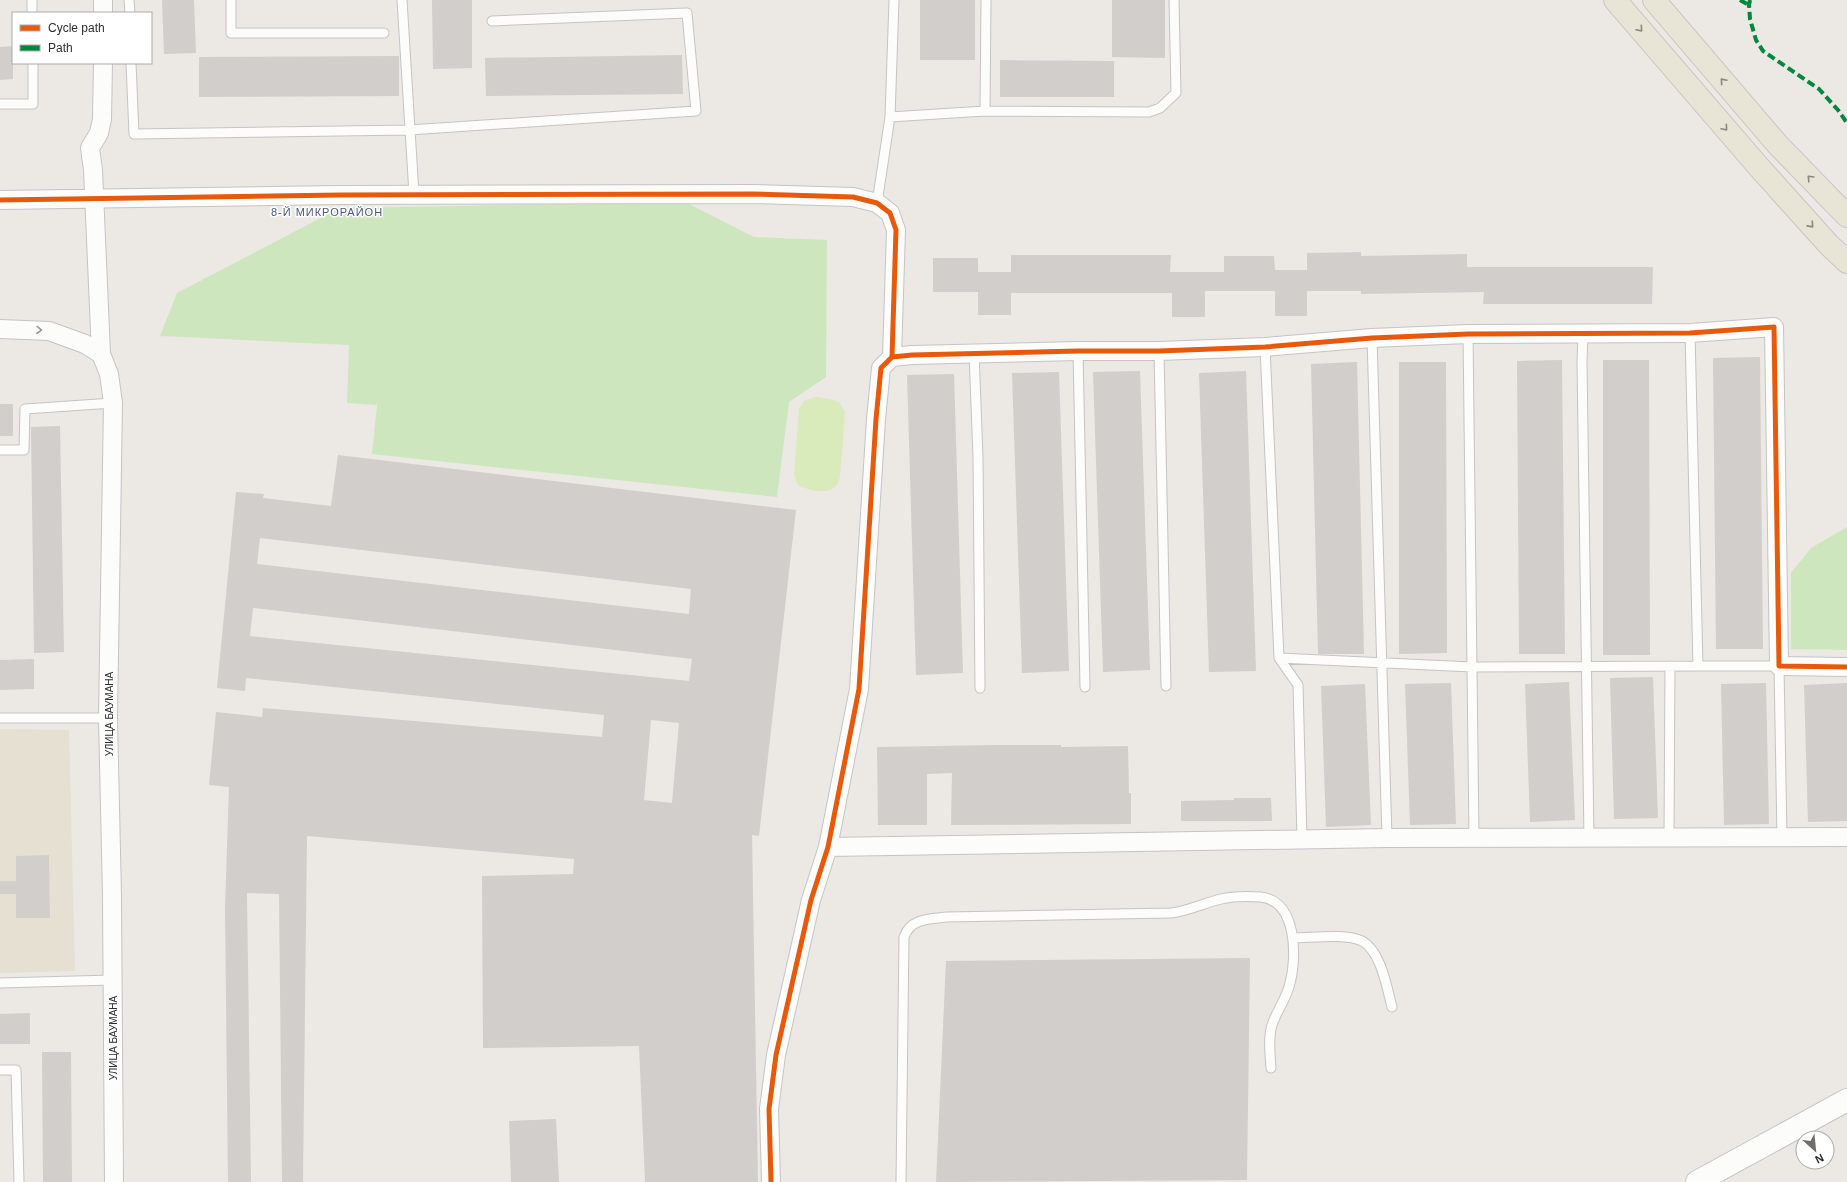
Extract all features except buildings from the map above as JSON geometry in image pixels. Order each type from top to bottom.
[{"type":"main road","points":[[1615,0],[1763,171],[1829,245],[1847,262]]},
{"type":"main road","points":[[1654,0],[1778,145],[1847,216]]},
{"type":"main road","points":[[1697,1182],[1847,1100]]},
{"type":"street","points":[[103,0],[103,12]]},
{"type":"street","name":"УЛИЦА БАУМАНА","points":[[103,64],[102,119],[100,133],[90,148],[93,170],[93,199],[101,354],[109,374],[113,403],[108,718],[113,980],[114,1182]]},
{"type":"street","points":[[0,200],[414,194],[753,194],[853,197],[877,203],[890,213],[896,230],[892,357]]},
{"type":"street","points":[[771,1182],[768,1109],[776,1055],[811,900],[828,847],[859,689],[876,419],[881,368],[892,357],[912,355],[1078,350],[1159,351],[1265,347],[1372,338],[1468,334],[1690,333],[1774,327],[1779,666],[1847,667]]},
{"type":"street","points":[[0,329],[49,331],[85,344],[101,354]]},
{"type":"street","points":[[828,847],[1474,837],[1847,837]]},
{"type":"lane","points":[[32,0],[32,12]]},
{"type":"lane","points":[[129,0],[130,12]]},
{"type":"lane","points":[[231,0],[231,32],[384,33]]},
{"type":"lane","points":[[402,0],[414,194]]},
{"type":"lane","points":[[877,203],[890,117],[894,0]]},
{"type":"lane","points":[[985,111],[986,0]]},
{"type":"lane","points":[[890,117],[985,111],[1149,112],[1160,108],[1176,93],[1174,0]]},
{"type":"lane","points":[[131,64],[134,134],[409,130],[696,111],[687,14],[492,21]]},
{"type":"lane","points":[[0,104],[33,104],[33,64]]},
{"type":"lane","points":[[1583,333],[1582,371],[1588,666],[1589,838]]},
{"type":"lane","points":[[1690,333],[1698,666]]},
{"type":"lane","points":[[1468,334],[1474,837]]},
{"type":"lane","points":[[1372,338],[1387,838]]},
{"type":"lane","points":[[1265,347],[1279,658],[1298,685],[1302,840]]},
{"type":"lane","points":[[1078,350],[1085,687]]},
{"type":"lane","points":[[1159,351],[1166,686]]},
{"type":"lane","points":[[974,353],[978,457],[980,688]]},
{"type":"lane","points":[[0,450],[24,450],[25,409],[113,403]]},
{"type":"lane","points":[[1279,658],[1472,667],[1779,666],[1782,838]]},
{"type":"lane","points":[[1669,837],[1670,666]]},
{"type":"lane","points":[[0,718],[108,718]]},
{"type":"lane","points":[[901,1182],[904,937],[910,926],[923,920],[947,917],[1171,913],[1184,911],[1225,898],[1266,898],[1279,906],[1289,922],[1293,938],[1290,983],[1271,1032],[1271,1068]]},
{"type":"lane","points":[[1293,938],[1357,939],[1366,944],[1374,954],[1380,967],[1392,1007]]},
{"type":"lane","points":[[0,983],[113,980]]},
{"type":"lane","points":[[0,1070],[16,1070],[19,1182]]},
{"type":"shaded area","points":[[0,729],[69,730],[75,971],[0,973]]},
{"type":"green space","points":[[685,202],[754,237],[827,240],[826,377],[789,402],[777,497],[372,454],[377,405],[347,403],[349,345],[160,336],[177,293],[340,208]]},
{"type":"green space","points":[[816,397],[839,402],[845,412],[840,477],[836,486],[827,491],[807,489],[798,485],[794,475],[799,409],[804,401]]},
{"type":"green space","points":[[1847,527],[1847,650],[1791,649],[1791,573],[1811,548]]},
{"type":"marked path","points":[[1740,0],[1749,5]]},
{"type":"marked path","points":[[1750,0],[1750,19],[1756,40],[1763,51],[1819,89],[1838,110],[1847,123]]},
{"type":"cycle path","points":[[0,200],[341,195],[753,194],[853,197],[877,203],[890,213],[896,230],[892,357]]},
{"type":"cycle path","points":[[771,1182],[769,1109],[776,1055],[811,900],[828,847],[859,689],[876,419],[881,368],[892,357],[912,355],[1078,351],[1159,351],[1265,347],[1372,338],[1468,334],[1690,333],[1774,327],[1779,666],[1847,667]]},
{"type":"district","name":"8-Й МИКРОРАЙОН","points":[[327,212]]}]
